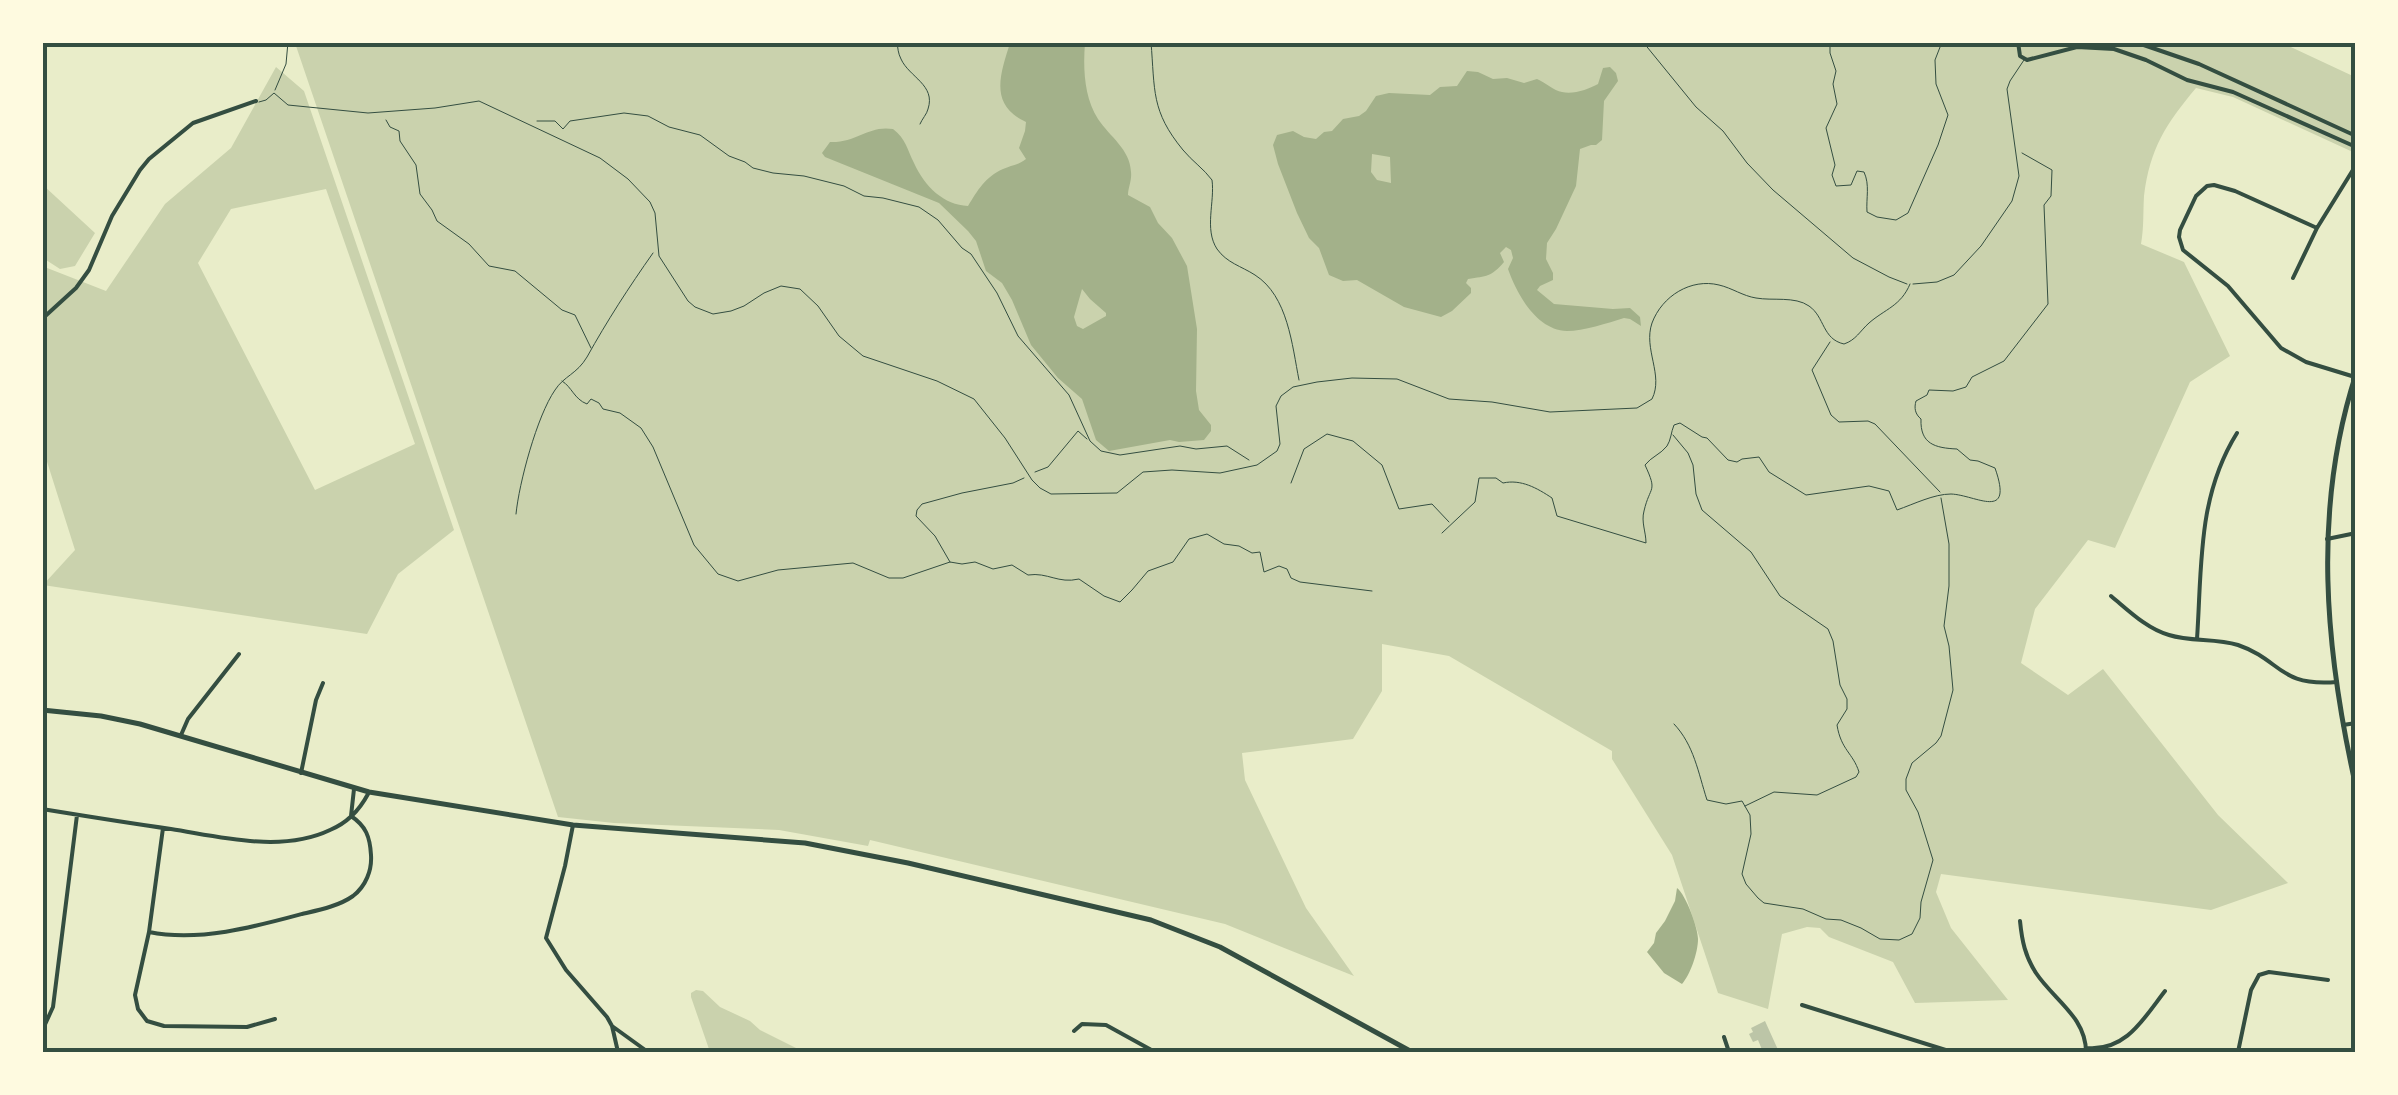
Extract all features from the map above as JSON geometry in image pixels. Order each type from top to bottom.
[{"type":"main road","points":[[2355,376],[2334,461],[2327,539],[2329,621],[2336,682],[2356,787]]},
{"type":"main road","points":[[42,710],[101,716],[180,735],[369,792],[573,825],[805,843],[1151,920],[1220,947],[1412,1052]]},
{"type":"street","points":[[2018,42],[2020,56],[2025,59],[2097,44],[2129,53],[2186,80],[2234,92],[2356,147]]},
{"type":"street","points":[[2134,42],[2200,64],[2356,136]]},
{"type":"street","points":[[42,319],[76,288],[89,270],[104,233],[149,160],[193,123],[256,101]]},
{"type":"street","points":[[2293,278],[2317,228],[2356,165]]},
{"type":"street","points":[[2317,228],[2214,185],[2196,196],[2178,238],[2184,250],[2228,286],[2281,348],[2306,362],[2355,376]]},
{"type":"street","points":[[2197,639],[2207,506],[2220,465],[2237,434]]},
{"type":"street","points":[[2327,539],[2356,533]]},
{"type":"street","points":[[2111,596],[2163,633],[2241,646],[2302,682],[2336,682]]},
{"type":"street","points":[[180,735],[188,718],[239,654]]},
{"type":"street","points":[[301,773],[316,700],[324,683]]},
{"type":"street","points":[[2343,725],[2356,722]]},
{"type":"street","points":[[351,816],[354,789]]},
{"type":"street","points":[[42,810],[245,840],[280,840],[336,828],[369,792]]},
{"type":"street","points":[[42,1031],[52,1007],[77,815]]},
{"type":"street","points":[[149,932],[180,935],[234,930],[316,910],[351,897],[367,878],[371,858],[366,828],[351,816]]},
{"type":"street","points":[[573,825],[546,936],[566,970],[602,1008],[612,1026],[618,1052]]},
{"type":"street","points":[[162,828],[149,932],[134,995],[139,1012],[161,1026],[248,1027],[275,1019]]},
{"type":"street","points":[[2020,921],[2028,959],[2073,1014],[2086,1050],[2130,1035],[2165,991]]},
{"type":"street","points":[[2238,1052],[2251,990],[2258,975],[2267,972],[2328,980]]},
{"type":"street","points":[[1802,1005],[1934,1050],[1952,1052]]},
{"type":"street","points":[[1074,1031],[1082,1024],[1106,1025],[1155,1052]]},
{"type":"street","points":[[612,1026],[648,1052]]},
{"type":"street","points":[[1724,1037],[1729,1052]]},
{"type":"lane","points":[[256,101],[266,100],[280,84],[288,42]]},
{"type":"lane","points":[[1644,42],[1696,107],[1723,131],[1773,190],[1852,258],[1888,278],[1910,284],[1937,282],[1954,275],[1990,234],[2012,201],[2018,176],[2007,90],[2025,59]]},
{"type":"lane","points":[[274,93],[288,105],[382,113],[479,101],[600,158],[650,202],[655,213],[659,256],[688,302],[714,314],[744,306],[781,286],[800,289],[839,336],[863,356],[937,381],[974,399],[1029,476],[1051,494],[1122,491],[1143,472],[1220,473],[1257,466],[1280,444],[1276,406],[1285,392],[1352,378],[1397,379],[1448,399],[1550,412],[1637,408],[1650,402],[1658,385],[1651,326],[1683,286],[1712,284],[1751,298],[1801,302],[1814,311],[1831,339],[1842,344],[1852,341],[1903,298],[1910,284]]},
{"type":"path","points":[[897,42],[901,60],[928,91],[929,108],[920,124]]},
{"type":"path","points":[[1151,42],[1157,108],[1163,122],[1212,180],[1210,224],[1217,249],[1236,266],[1256,275],[1278,301],[1300,386]]},
{"type":"path","points":[[1830,42],[1837,104],[1826,128],[1836,186],[1851,185],[1857,172],[1864,172],[1869,182],[1867,212],[1896,220],[1908,213],[1948,115],[1936,84],[1935,60],[1942,42]]},
{"type":"path","points":[[530,125],[534,121],[555,121],[564,130],[570,122],[624,112],[648,116],[669,127],[700,135],[728,156],[754,168],[804,176],[844,186],[864,196],[918,207],[938,220],[971,254],[997,293],[1018,336],[1070,394],[1090,441]]},
{"type":"path","points":[[382,113],[390,128],[399,130],[400,141],[416,165],[420,194],[436,221],[469,244],[488,266],[514,270],[562,310],[576,315],[591,348]]},
{"type":"path","points":[[1442,533],[1475,502],[1480,478],[1496,478],[1538,489],[1552,498],[1557,516],[1646,543],[1643,512],[1654,487],[1646,465],[1669,444],[1674,425],[1680,423],[1707,438],[1728,460],[1760,457],[1769,472],[1806,495],[1869,486],[1889,491],[1897,510],[1953,494],[1985,504],[1994,500],[2001,487],[1994,468],[1970,460],[1957,449],[1930,444],[1923,438],[1921,419],[1914,407],[1916,400],[1929,390],[1966,388],[1972,376],[2004,361],[2048,304],[2044,205],[2051,196],[2052,170],[2014,149]]},
{"type":"path","points":[[516,514],[518,491],[540,416],[562,381],[575,374],[658,246]]},
{"type":"path","points":[[1674,724],[1694,753],[1708,800],[1726,804],[1742,801],[1750,814],[1751,834],[1742,874],[1758,898],[1764,903],[1841,920],[1880,939],[1899,940],[1912,934],[1920,918],[1920,902],[1932,860],[1918,812],[1906,790],[1906,779],[1912,763],[1941,736],[1953,690],[1950,646],[1944,626],[1949,544],[1939,490],[1876,424],[1840,422],[1831,415],[1812,370],[1831,339]]},
{"type":"path","points":[[562,381],[579,400],[587,404],[591,399],[641,428],[654,447],[694,545],[718,574],[738,580],[778,570],[853,563],[888,578],[904,578],[950,562],[975,562],[993,569],[1012,565],[1028,575],[1066,582],[1079,579],[1120,602],[1148,571],[1173,562],[1189,539],[1208,534],[1224,544],[1260,552],[1264,572],[1279,566],[1288,569],[1291,578],[1300,582],[1372,592]]},
{"type":"path","points":[[950,562],[935,536],[916,516],[922,504],[1029,476],[1048,467],[1078,431],[1101,451],[1120,455],[1180,446],[1228,446],[1257,466]]},
{"type":"path","points":[[1671,432],[1693,465],[1702,510],[1750,552],[1780,596],[1828,629],[1847,700],[1847,709],[1837,725],[1841,744],[1859,772],[1856,777],[1817,795],[1774,792],[1745,806]]},
{"type":"path","points":[[1291,483],[1304,449],[1327,434],[1353,441],[1382,465],[1399,509],[1432,504],[1451,524]]},
{"type":"shaded area","points":[[295,43],[2282,43],[2355,77],[2355,153],[2233,97],[2196,88],[2168,125],[2155,150],[2147,179],[2141,244],[2184,262],[2230,356],[2190,382],[2115,548],[2088,540],[2035,609],[2021,663],[2068,695],[2103,669],[2218,815],[2288,883],[2211,910],[1941,874],[1936,892],[1951,928],[2008,1000],[1915,1003],[1893,962],[1829,937],[1820,928],[1807,927],[1782,934],[1768,1009],[1718,993],[1672,855],[1612,759],[1612,751],[1449,656],[1382,644],[1382,691],[1353,739],[1242,753],[1245,780],[1306,908],[1354,976],[1225,924],[870,840],[868,846],[779,830],[558,817]]},
{"type":"shaded area","points":[[1010,43],[1085,43],[1087,92],[1098,119],[1130,164],[1128,195],[1150,207],[1187,266],[1197,329],[1196,391],[1199,410],[1211,425],[1204,440],[1170,440],[1109,451],[1096,440],[1082,399],[1058,378],[1031,345],[1012,300],[1002,283],[986,271],[976,241],[968,231],[939,203],[822,153],[830,142],[876,129],[893,129],[904,140],[918,172],[930,187],[951,202],[968,206],[991,176],[1026,159],[1019,148],[1026,122],[1006,107],[1000,88]],"holes":[[[1082,289],[1106,316],[1083,329],[1074,317]]]},
{"type":"shaded area","points":[[276,67],[304,91],[454,530],[398,574],[367,634],[43,585],[75,550],[43,449],[42,266],[106,291],[165,204],[231,148]],"holes":[[[326,189],[415,444],[315,490],[198,263],[231,209]]]},
{"type":"shaded area","points":[[1610,67],[1618,81],[1604,101],[1602,140],[1580,149],[1576,186],[1547,243],[1546,259],[1553,280],[1537,290],[1554,304],[1630,308],[1640,317],[1641,326],[1624,318],[1573,331],[1546,324],[1529,309],[1517,289],[1508,269],[1513,258],[1511,250],[1506,247],[1500,253],[1504,262],[1500,267],[1488,275],[1468,279],[1471,293],[1441,317],[1404,307],[1357,280],[1343,281],[1329,275],[1319,248],[1309,238],[1297,213],[1278,164],[1273,145],[1277,135],[1293,131],[1316,139],[1332,131],[1343,119],[1366,111],[1376,96],[1430,95],[1440,87],[1457,86],[1467,71],[1524,83],[1537,79],[1571,93],[1598,84],[1603,68]],"holes":[[[1372,154],[1390,157],[1391,183],[1377,180],[1371,172]]]},
{"type":"shaded area","points":[[43,185],[95,233],[75,266],[60,269],[43,258]]},
{"type":"shaded area","points":[[1677,888],[1691,912],[1698,939],[1693,963],[1682,984],[1664,973],[1647,952],[1675,901]]},
{"type":"shaded area","points":[[696,990],[804,1052],[710,1052],[691,997]]},
{"type":"building","points":[[1765,1021],[1779,1052],[1763,1052],[1758,1040],[1753,1042],[1749,1034],[1753,1032],[1751,1028]]}]
